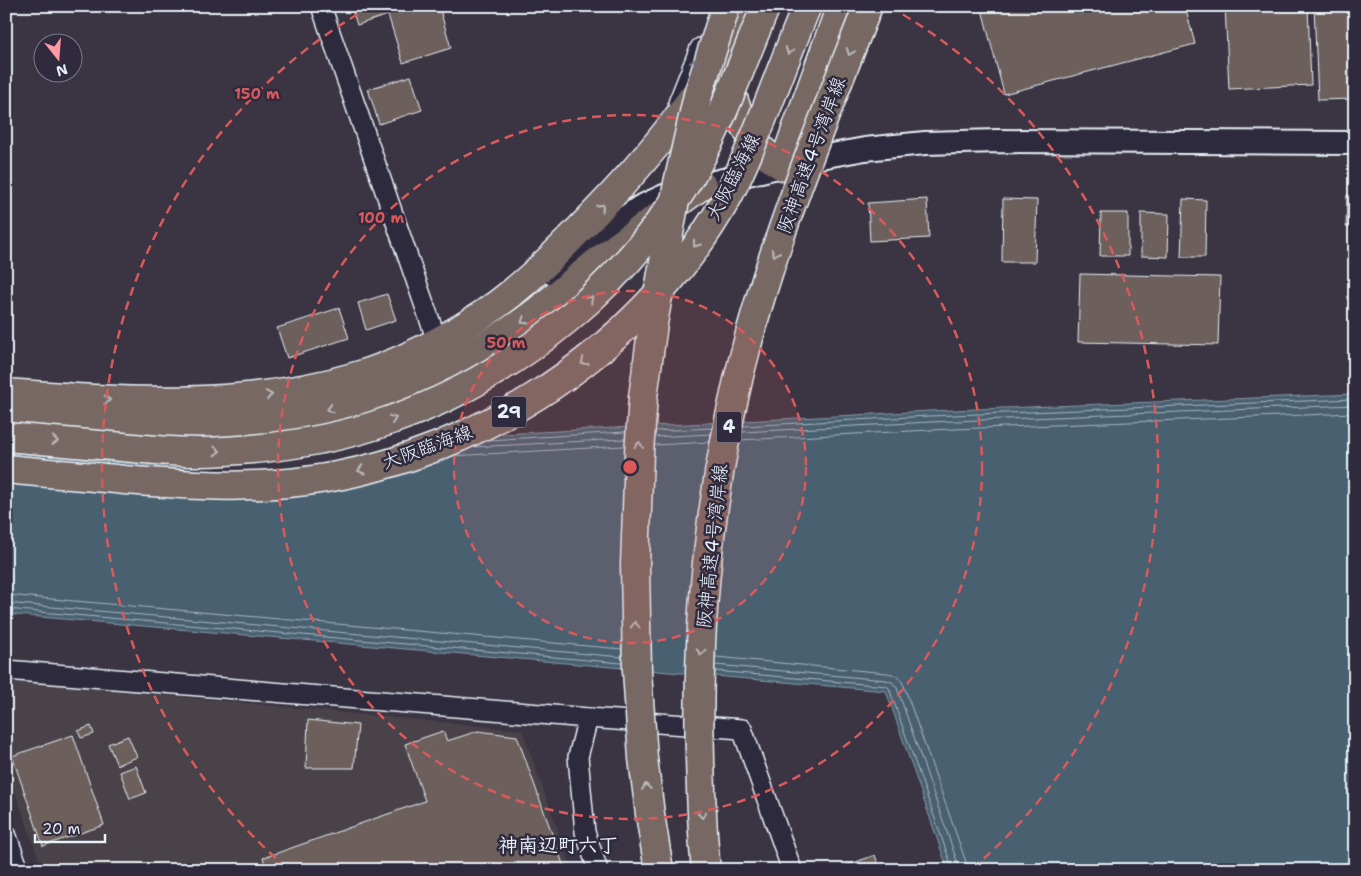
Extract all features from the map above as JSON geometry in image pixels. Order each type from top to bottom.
[{"type":"main road","points":[[659,870],[643,758],[637,671],[635,564],[643,397],[653,324],[678,183],[698,95],[726,6]]},
{"type":"main road","points":[[6,393],[93,400],[153,401],[252,397],[292,392],[358,376],[411,355],[473,321],[504,298],[568,241],[626,181],[692,101],[732,34],[744,6]]},
{"type":"main road","name":"大阪臨海線","points":[[6,437],[164,450],[222,452],[279,447],[336,436],[391,420],[445,398],[495,371],[543,339],[588,302],[628,261],[664,216],[695,167],[722,116],[766,6]]},
{"type":"main road","name":"大阪臨海線","points":[[6,469],[200,486],[279,484],[318,479],[394,461],[432,449],[503,416],[569,374],[600,350],[629,323],[681,265],[725,200],[744,166],[807,6]]},
{"type":"main road","points":[[732,34],[728,58],[730,84],[737,110],[748,132],[763,151],[782,166],[841,6]]},
{"type":"main road","name":"阪神高速4号湾岸線","points":[[706,870],[701,791],[699,707],[706,577],[714,500],[738,383],[766,280],[802,174],[868,6]]},
{"type":"main road","points":[[6,418],[99,425],[199,426],[239,424],[278,420],[318,412],[394,390],[466,357],[501,337],[534,315],[597,262],[702,185]]},
{"type":"street","points":[[321,6],[437,341],[488,315],[515,298],[640,207],[664,196],[702,185],[815,158],[865,149],[925,143],[1008,141],[1355,143]]},
{"type":"street","points":[[662,139],[685,88],[714,6]]},
{"type":"street","points":[[732,34],[736,6]]},
{"type":"street","points":[[782,166],[808,64],[829,6]]},
{"type":"street","points":[[6,670],[742,729],[792,870]]},
{"type":"street","points":[[588,718],[578,757],[585,832],[598,870]]},
{"type":"street","points":[[6,834],[19,870]]},
{"type":"shaded area","points":[[6,680],[522,730],[572,870],[43,870],[6,767]]},
{"type":"water","points":[[1355,394],[1355,870],[948,870],[886,691],[6,614],[6,452],[228,473],[285,472],[345,465],[447,437],[929,411]]},
{"type":"building","points":[[351,6],[439,6],[451,48],[403,63],[388,15],[357,25]]},
{"type":"building","points":[[981,6],[1185,6],[1195,44],[1004,94]]},
{"type":"building","points":[[1225,6],[1308,6],[1311,85],[1229,89]]},
{"type":"building","points":[[1314,6],[1355,6],[1355,99],[1318,100]]},
{"type":"building","points":[[411,76],[422,110],[379,124],[368,89]]},
{"type":"building","points":[[1347,195],[1355,195],[1355,227],[1346,227]]},
{"type":"building","points":[[927,199],[929,238],[870,241],[868,203]]},
{"type":"building","points":[[1003,199],[1037,200],[1035,262],[1002,262]]},
{"type":"building","points":[[1183,199],[1206,200],[1205,257],[1181,257]]},
{"type":"building","points":[[1101,213],[1128,213],[1128,256],[1100,256]]},
{"type":"building","points":[[1141,213],[1169,214],[1168,257],[1141,256]]},
{"type":"building","points":[[1080,274],[1220,277],[1218,345],[1078,342]]},
{"type":"building","points":[[387,294],[396,320],[366,330],[358,303]]},
{"type":"building","points":[[339,308],[349,338],[287,358],[277,328]]},
{"type":"building","points":[[308,720],[358,725],[354,768],[306,768]]},
{"type":"building","points":[[91,726],[94,734],[81,738],[78,731]]},
{"type":"building","points":[[443,731],[447,741],[478,731],[517,736],[565,870],[267,870],[263,858],[425,801],[405,744]]},
{"type":"building","points":[[73,735],[104,825],[43,846],[12,756]]},
{"type":"building","points":[[128,736],[137,757],[117,765],[108,744]]},
{"type":"building","points":[[136,766],[146,793],[130,799],[120,772]]},
{"type":"building","points":[[875,855],[880,870],[834,870]]},
{"type":"district","name":"神南辺町六丁","points":[[558,845]]}]
